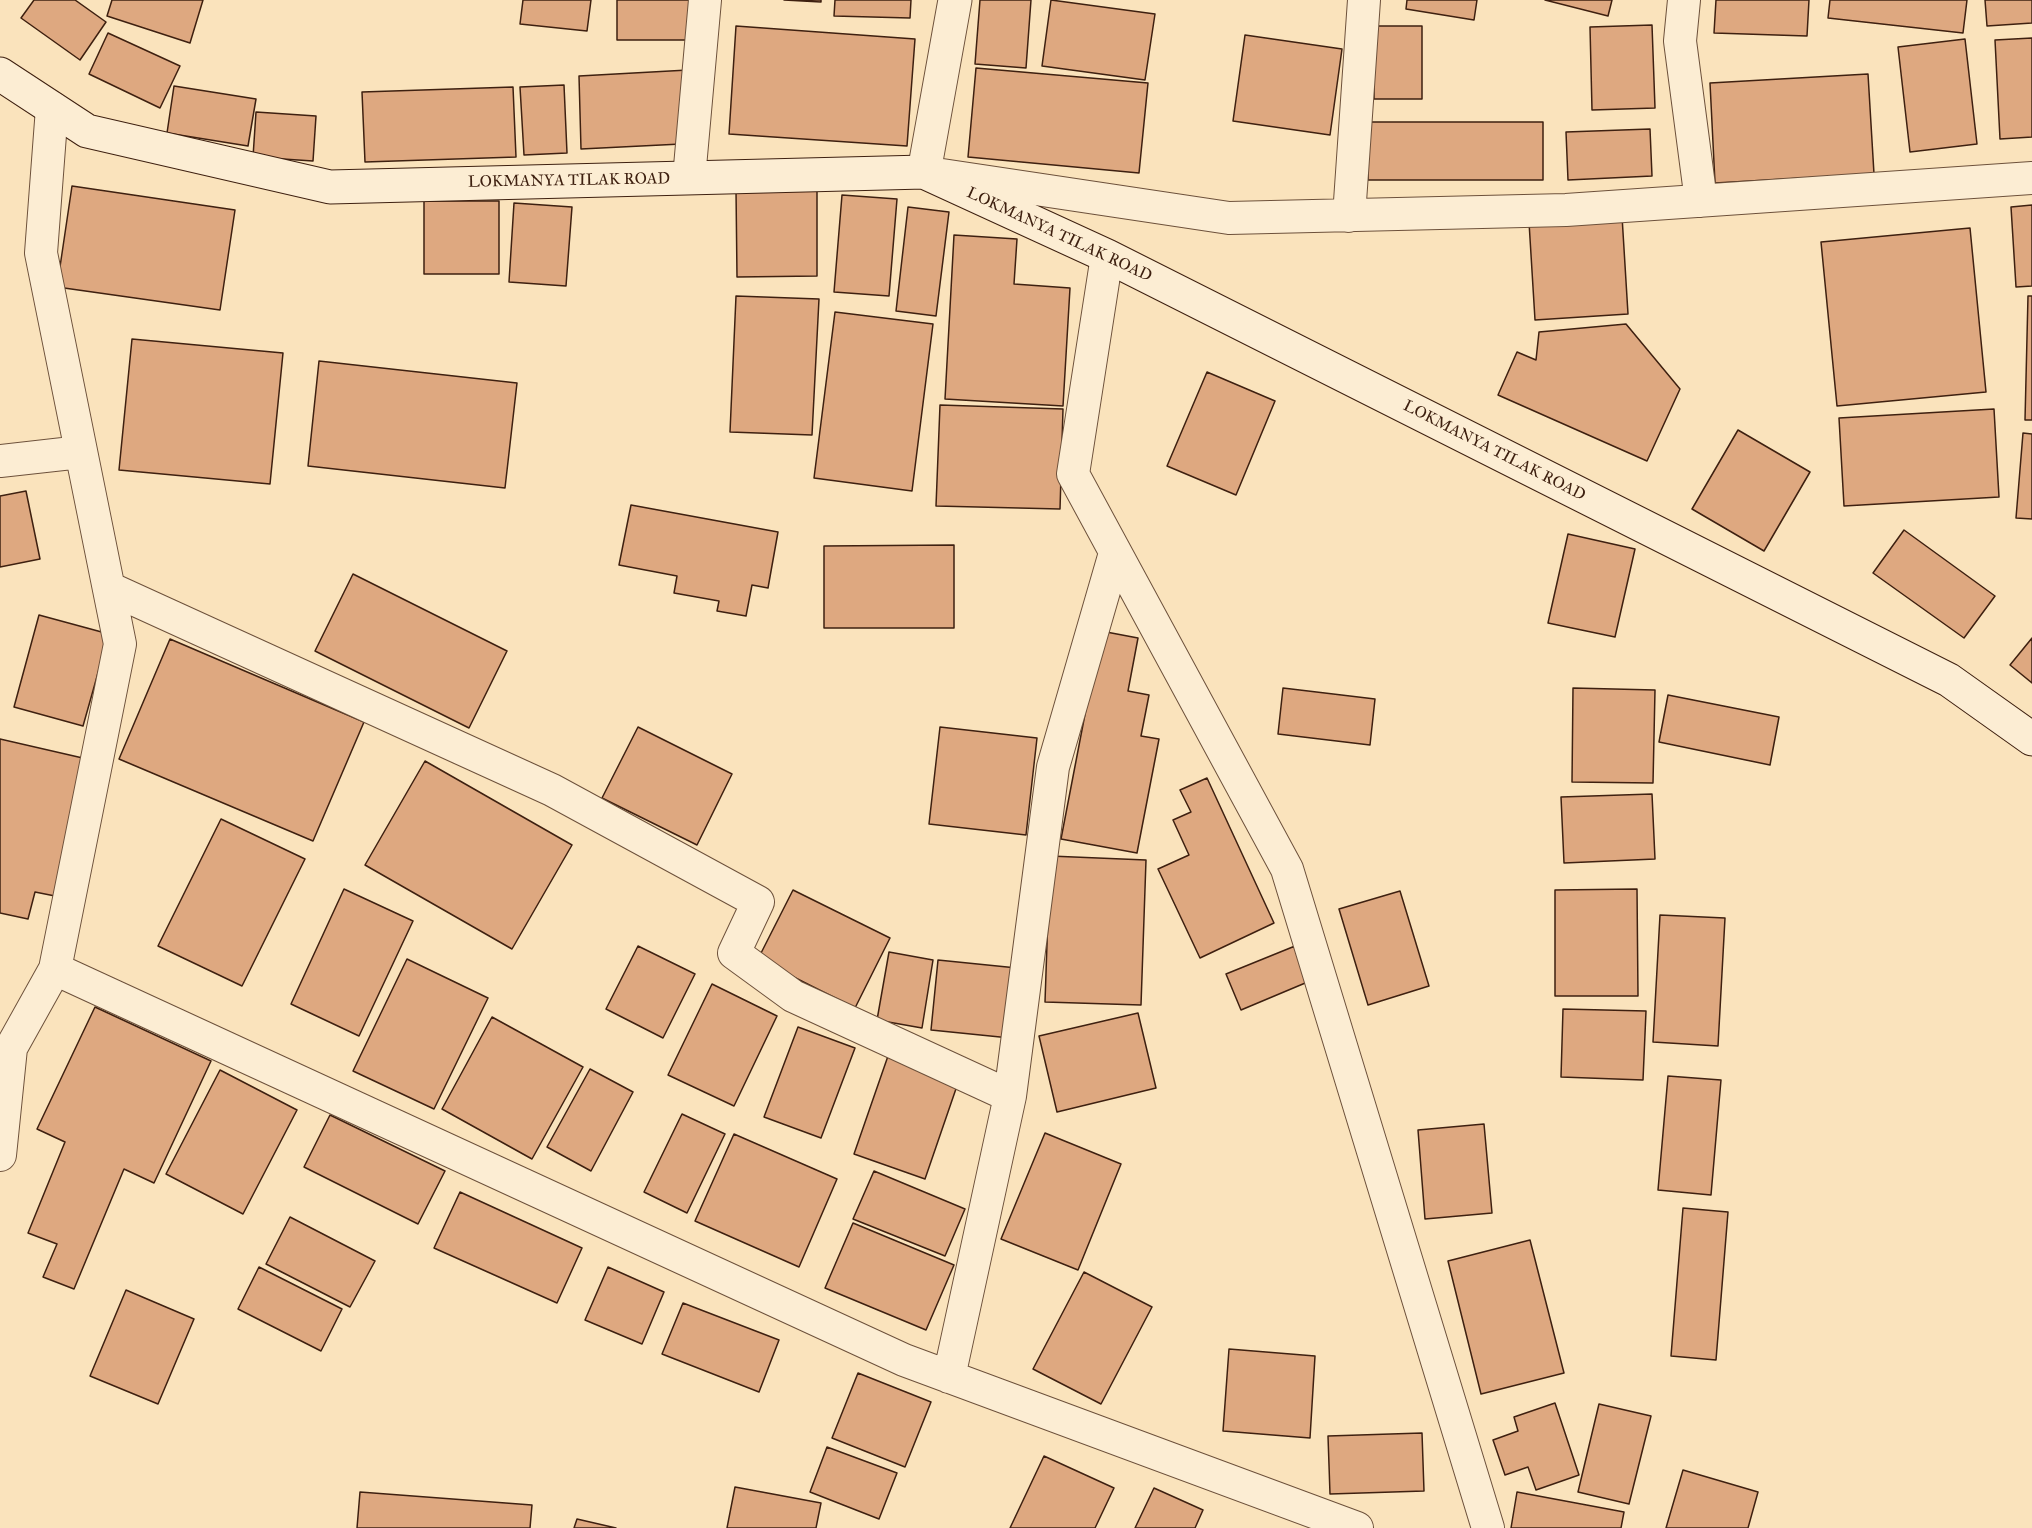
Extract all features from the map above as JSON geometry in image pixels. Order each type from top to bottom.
[{"type":"main road","points":[[924,172],[955,0]]},
{"type":"main road","name":"LOKMANYA TILAK ROAD","points":[[0,74],[87,131],[330,187],[924,172],[1107,256],[1949,680],[2032,739]]},
{"type":"street","points":[[689,178],[705,0]]},
{"type":"street","points":[[1349,216],[1364,0]]},
{"type":"street","points":[[1684,0],[1680,41],[1701,201]]},
{"type":"street","points":[[0,1155],[11,1048],[55,969],[120,644],[41,253],[52,108]]},
{"type":"street","points":[[924,172],[1229,218],[1566,210],[2032,178]]},
{"type":"street","points":[[1107,256],[1073,474],[1287,869],[1488,1528]]},
{"type":"street","points":[[0,461],[81,452]]},
{"type":"street","points":[[949,1377],[1010,1096],[1053,767],[1115,553]]},
{"type":"street","points":[[110,588],[552,790],[758,902],[734,953],[793,996],[1010,1096]]},
{"type":"street","points":[[55,969],[904,1360],[1357,1528]]},
{"type":"building","points":[[34,0],[75,0],[106,22],[80,60],[21,18]]},
{"type":"building","points":[[112,0],[203,0],[190,43],[107,16]]},
{"type":"building","points":[[523,0],[591,0],[587,31],[520,24]]},
{"type":"building","points":[[617,0],[692,0],[692,40],[617,40]]},
{"type":"building","points":[[784,0],[821,0],[821,2]]},
{"type":"building","points":[[835,0],[911,0],[910,18],[834,16]]},
{"type":"building","points":[[980,0],[1031,0],[1026,68],[975,64]]},
{"type":"building","points":[[1051,0],[1155,14],[1145,80],[1042,66]]},
{"type":"building","points":[[1407,0],[1477,0],[1474,20],[1406,9]]},
{"type":"building","points":[[1545,0],[1612,0],[1608,16]]},
{"type":"building","points":[[1716,0],[1809,0],[1807,36],[1714,33]]},
{"type":"building","points":[[1830,0],[1967,0],[1963,33],[1828,18]]},
{"type":"building","points":[[1985,0],[2032,0],[2032,23],[1987,26]]},
{"type":"building","points":[[1652,25],[1655,108],[1592,110],[1590,27]]},
{"type":"building","points":[[736,26],[915,39],[907,146],[729,134]]},
{"type":"building","points":[[1374,26],[1422,26],[1422,99],[1374,99]]},
{"type":"building","points":[[108,33],[180,66],[160,108],[89,74]]},
{"type":"building","points":[[1245,35],[1342,49],[1330,135],[1233,121]]},
{"type":"building","points":[[2032,38],[2032,137],[2000,139],[1995,40]]},
{"type":"building","points":[[1965,39],[1977,144],[1910,152],[1898,47]]},
{"type":"building","points":[[976,68],[1148,83],[1139,173],[968,157]]},
{"type":"building","points":[[688,70],[681,144],[581,149],[579,76]]},
{"type":"building","points":[[1868,74],[1874,174],[1715,183],[1710,83]]},
{"type":"building","points":[[564,85],[567,153],[524,155],[520,87]]},
{"type":"building","points":[[174,86],[256,99],[248,146],[167,133]]},
{"type":"building","points":[[513,87],[516,157],[365,162],[362,92]]},
{"type":"building","points":[[256,112],[316,116],[313,161],[253,157]]},
{"type":"building","points":[[1368,122],[1543,122],[1543,180],[1368,180]]},
{"type":"building","points":[[1650,129],[1652,176],[1568,180],[1566,132]]},
{"type":"building","points":[[72,186],[235,210],[220,310],[57,287]]},
{"type":"building","points":[[817,189],[817,276],[737,277],[736,190]]},
{"type":"building","points":[[842,195],[897,199],[889,296],[834,292]]},
{"type":"building","points":[[424,201],[499,201],[499,274],[424,274]]},
{"type":"building","points":[[514,203],[572,207],[566,286],[509,282]]},
{"type":"building","points":[[2032,205],[2032,286],[2016,287],[2011,207]]},
{"type":"building","points":[[908,207],[949,212],[936,316],[896,311]]},
{"type":"building","points":[[1622,216],[1628,314],[1535,320],[1529,222]]},
{"type":"building","points":[[1970,228],[1986,392],[1837,406],[1821,242]]},
{"type":"building","points":[[954,235],[1017,239],[1014,284],[1070,288],[1063,406],[945,399]]},
{"type":"building","points":[[736,296],[819,299],[812,435],[730,432]]},
{"type":"building","points":[[2028,296],[2032,296],[2032,420],[2025,420]]},
{"type":"building","points":[[835,312],[933,324],[912,491],[814,478]]},
{"type":"building","points":[[1626,324],[1680,389],[1647,461],[1498,395],[1517,352],[1536,360],[1539,332]]},
{"type":"building","points":[[132,339],[283,353],[270,484],[119,470]]},
{"type":"building","points":[[319,361],[517,383],[505,488],[308,466]]},
{"type":"building","points":[[1207,372],[1275,401],[1236,495],[1167,466]]},
{"type":"building","points":[[940,405],[1063,409],[1060,509],[936,506]]},
{"type":"building","points":[[1994,409],[1999,497],[1844,506],[1839,418]]},
{"type":"building","points":[[1738,430],[1810,472],[1764,551],[1692,509]]},
{"type":"building","points":[[2023,433],[2032,434],[2032,519],[2016,518]]},
{"type":"building","points":[[26,491],[40,559],[0,567],[0,496]]},
{"type":"building","points":[[631,505],[778,532],[768,588],[752,585],[746,616],[717,611],[719,601],[674,593],[677,576],[619,565]]},
{"type":"building","points":[[1904,530],[1995,596],[1964,638],[1873,573]]},
{"type":"building","points":[[1568,534],[1635,549],[1615,637],[1548,623]]},
{"type":"building","points":[[954,545],[954,628],[824,628],[824,546]]},
{"type":"building","points":[[353,574],[507,651],[469,728],[315,651]]},
{"type":"building","points":[[39,615],[109,634],[83,726],[14,707]]},
{"type":"building","points":[[1101,631],[1138,638],[1128,691],[1149,695],[1141,736],[1159,739],[1137,853],[1061,839]]},
{"type":"building","points":[[2032,638],[2032,683],[2010,665]]},
{"type":"building","points":[[170,639],[364,722],[313,841],[119,759]]},
{"type":"building","points":[[1283,688],[1375,699],[1370,745],[1278,734]]},
{"type":"building","points":[[1573,688],[1655,690],[1653,783],[1572,782]]},
{"type":"building","points":[[1668,695],[1779,717],[1770,765],[1659,742]]},
{"type":"building","points":[[638,727],[732,774],[697,845],[602,798]]},
{"type":"building","points":[[940,727],[1037,738],[1026,835],[929,824]]},
{"type":"building","points":[[0,739],[87,759],[55,896],[35,892],[28,919],[0,913]]},
{"type":"building","points":[[425,761],[572,845],[512,949],[365,865]]},
{"type":"building","points":[[1207,778],[1274,923],[1200,958],[1158,869],[1189,855],[1173,820],[1191,812],[1180,790]]},
{"type":"building","points":[[1652,794],[1655,859],[1564,863],[1561,797]]},
{"type":"building","points":[[221,819],[305,859],[242,986],[158,946]]},
{"type":"building","points":[[1050,856],[1146,860],[1141,1005],[1045,1002]]},
{"type":"building","points":[[344,889],[413,921],[359,1036],[291,1004]]},
{"type":"building","points":[[1637,889],[1638,996],[1555,996],[1555,890]]},
{"type":"building","points":[[793,890],[890,938],[855,1008],[758,959]]},
{"type":"building","points":[[1400,891],[1429,986],[1368,1005],[1339,909]]},
{"type":"building","points":[[1660,915],[1725,918],[1718,1046],[1653,1042]]},
{"type":"building","points":[[638,946],[695,974],[663,1038],[606,1009]]},
{"type":"building","points":[[1295,946],[1310,981],[1241,1010],[1226,974]]},
{"type":"building","points":[[889,952],[933,960],[922,1028],[877,1020]]},
{"type":"building","points":[[407,959],[488,998],[434,1109],[353,1071]]},
{"type":"building","points":[[938,960],[1017,968],[1010,1038],[931,1030]]},
{"type":"building","points":[[712,984],[777,1016],[734,1106],[668,1075]]},
{"type":"building","points":[[95,1007],[211,1061],[154,1183],[124,1169],[74,1289],[43,1277],[57,1244],[28,1233],[65,1142],[37,1129]]},
{"type":"building","points":[[1563,1009],[1646,1011],[1643,1080],[1561,1077]]},
{"type":"building","points":[[1138,1013],[1156,1088],[1057,1112],[1039,1036]]},
{"type":"building","points":[[492,1017],[583,1067],[532,1159],[442,1109]]},
{"type":"building","points":[[798,1027],[855,1048],[821,1138],[764,1117]]},
{"type":"building","points":[[888,1056],[959,1080],[925,1179],[854,1154]]},
{"type":"building","points":[[590,1069],[633,1092],[591,1171],[547,1147]]},
{"type":"building","points":[[220,1070],[297,1110],[243,1214],[166,1174]]},
{"type":"building","points":[[1668,1076],[1721,1080],[1711,1195],[1658,1190]]},
{"type":"building","points":[[682,1114],[725,1134],[687,1213],[644,1192]]},
{"type":"building","points":[[330,1115],[445,1171],[418,1224],[304,1167]]},
{"type":"building","points":[[1484,1124],[1492,1213],[1425,1219],[1418,1130]]},
{"type":"building","points":[[1045,1133],[1121,1164],[1078,1270],[1001,1239]]},
{"type":"building","points":[[734,1134],[837,1179],[799,1267],[695,1221]]},
{"type":"building","points":[[874,1171],[965,1209],[945,1256],[853,1219]]},
{"type":"building","points":[[460,1192],[582,1248],[557,1303],[434,1248]]},
{"type":"building","points":[[1683,1208],[1728,1212],[1716,1360],[1671,1356]]},
{"type":"building","points":[[290,1217],[375,1261],[350,1307],[266,1264]]},
{"type":"building","points":[[853,1223],[954,1265],[926,1330],[825,1288]]},
{"type":"building","points":[[1530,1240],[1564,1373],[1481,1394],[1448,1261]]},
{"type":"building","points":[[259,1267],[342,1309],[321,1351],[238,1309]]},
{"type":"building","points":[[608,1267],[664,1292],[642,1344],[585,1320]]},
{"type":"building","points":[[1084,1272],[1152,1307],[1101,1404],[1033,1369]]},
{"type":"building","points":[[126,1290],[194,1319],[158,1404],[90,1376]]},
{"type":"building","points":[[683,1303],[779,1340],[759,1392],[662,1354]]},
{"type":"building","points":[[1229,1349],[1315,1356],[1310,1438],[1223,1431]]},
{"type":"building","points":[[858,1373],[931,1402],[905,1467],[832,1438]]},
{"type":"building","points":[[1555,1403],[1579,1475],[1536,1490],[1528,1467],[1505,1475],[1493,1440],[1518,1431],[1514,1417]]},
{"type":"building","points":[[1599,1404],[1651,1416],[1629,1504],[1578,1492]]},
{"type":"building","points":[[1422,1433],[1424,1491],[1330,1494],[1328,1436]]},
{"type":"building","points":[[827,1447],[897,1473],[879,1519],[810,1492]]},
{"type":"building","points":[[1044,1456],[1114,1488],[1095,1528],[1010,1528]]},
{"type":"building","points":[[1683,1470],[1758,1492],[1748,1528],[1666,1528]]},
{"type":"building","points":[[735,1487],[821,1503],[816,1528],[727,1528]]},
{"type":"building","points":[[1154,1488],[1203,1510],[1195,1528],[1135,1528]]},
{"type":"building","points":[[360,1492],[532,1505],[530,1528],[357,1528]]},
{"type":"building","points":[[1517,1492],[1624,1512],[1621,1528],[1511,1528]]},
{"type":"building","points":[[577,1519],[616,1528],[574,1528]]}]
